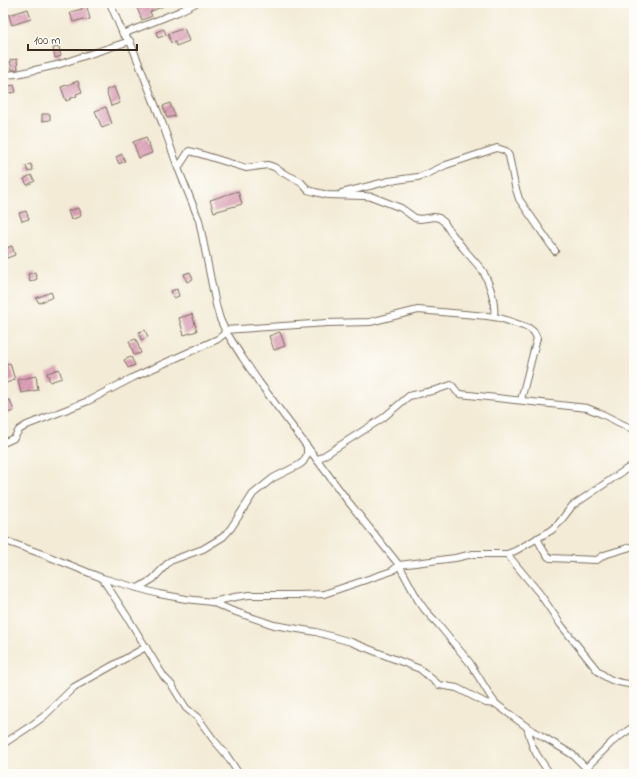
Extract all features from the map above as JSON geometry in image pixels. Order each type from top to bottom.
[{"type":"street","points":[[110,3],[123,34],[130,41],[164,125],[178,168],[199,220],[216,305],[226,330],[242,357],[347,500],[399,565],[418,600],[470,663],[496,704],[527,727],[572,755],[595,774]]},
{"type":"street","points":[[123,34],[178,12],[196,3]]},
{"type":"street","points":[[3,75],[18,74],[57,64],[130,41]]},
{"type":"street","points":[[333,195],[389,181],[418,177],[460,160],[497,148],[502,149],[506,151],[509,156],[519,199],[555,251]]},
{"type":"street","points":[[178,168],[189,151],[246,168],[268,165],[300,181],[308,190],[328,195],[364,196],[400,208],[415,218],[439,218],[444,222],[487,278],[495,307],[494,316]]},
{"type":"street","points":[[226,330],[327,323],[370,322],[418,310],[494,316],[529,328],[534,332],[537,338],[521,400]]},
{"type":"street","points":[[3,443],[14,438],[20,430],[27,425],[88,401],[141,374],[218,339],[226,330]]},
{"type":"street","points":[[317,460],[383,418],[409,396],[451,385],[460,394],[587,408],[634,430]]},
{"type":"street","points":[[138,588],[153,579],[170,561],[203,549],[223,537],[231,528],[253,494],[273,478],[303,462],[306,455],[307,446]]},
{"type":"street","points":[[212,602],[235,596],[299,596],[324,594],[392,571],[399,565],[455,558],[473,554],[507,554],[552,530],[564,518],[572,506],[634,464]]},
{"type":"street","points":[[537,538],[550,558],[597,560],[604,556],[634,546]]},
{"type":"street","points":[[3,540],[102,578],[173,597],[212,602],[274,625],[316,632],[351,642],[420,669],[439,685],[457,688],[486,704],[496,704]]},
{"type":"street","points":[[507,554],[540,594],[561,626],[597,670],[614,682],[634,685]]},
{"type":"street","points":[[102,578],[164,677],[171,684],[186,708],[198,718],[239,774]]},
{"type":"street","points":[[3,744],[32,725],[74,687],[146,647]]},
{"type":"street","points":[[586,768],[612,742],[634,726]]},
{"type":"street","points":[[527,727],[532,746],[550,774]]},
{"type":"building","points":[[86,3],[90,19],[73,22],[70,12],[82,9],[81,4]]},
{"type":"building","points":[[135,3],[170,3],[150,12],[152,16],[142,20]]},
{"type":"building","points":[[28,9],[31,19],[12,25],[9,15]]},
{"type":"building","points":[[184,28],[189,41],[176,46],[175,42],[171,43],[168,34]]},
{"type":"building","points":[[164,29],[166,35],[158,38],[156,32]]},
{"type":"building","points":[[59,47],[61,56],[55,58],[53,48]]},
{"type":"building","points":[[17,59],[18,69],[12,70],[10,60]]},
{"type":"building","points":[[78,81],[82,92],[66,101],[61,87]]},
{"type":"building","points":[[14,85],[16,92],[10,93],[8,86]]},
{"type":"building","points":[[114,87],[120,103],[111,106],[106,90]]},
{"type":"building","points":[[170,103],[175,116],[167,118],[163,106]]},
{"type":"building","points":[[106,107],[112,124],[102,128],[95,111]]},
{"type":"building","points":[[42,114],[50,114],[50,120],[42,121]]},
{"type":"building","points":[[146,137],[152,153],[139,158],[133,142]]},
{"type":"building","points":[[122,154],[125,161],[119,164],[116,157]]},
{"type":"building","points":[[31,164],[33,170],[28,172],[26,166]]},
{"type":"building","points":[[31,175],[35,181],[27,185],[24,179]]},
{"type":"building","points":[[238,191],[242,204],[214,212],[210,200]]},
{"type":"building","points":[[78,208],[81,216],[71,220],[68,211]]},
{"type":"building","points":[[26,211],[29,219],[22,221],[19,213]]},
{"type":"building","points":[[12,246],[15,255],[7,258],[4,249]]},
{"type":"building","points":[[35,272],[37,279],[30,282],[28,274]]},
{"type":"building","points":[[190,272],[193,279],[187,282],[184,274]]},
{"type":"building","points":[[177,289],[179,296],[174,298],[171,291]]},
{"type":"building","points":[[51,292],[53,297],[39,303],[36,298]]},
{"type":"building","points":[[192,314],[197,331],[184,335],[179,318]]},
{"type":"building","points":[[145,330],[148,337],[141,340],[139,332]]},
{"type":"building","points":[[280,332],[285,346],[274,350],[269,336]]},
{"type":"building","points":[[136,339],[141,353],[134,355],[129,341]]},
{"type":"building","points":[[131,357],[135,365],[128,368],[124,360]]},
{"type":"building","points":[[10,363],[15,380],[3,384],[3,365]]},
{"type":"building","points":[[59,369],[62,378],[50,382],[47,373]]},
{"type":"building","points":[[36,376],[38,390],[21,393],[18,380]]},
{"type":"building","points":[[10,400],[14,411],[7,413],[3,402]]}]
